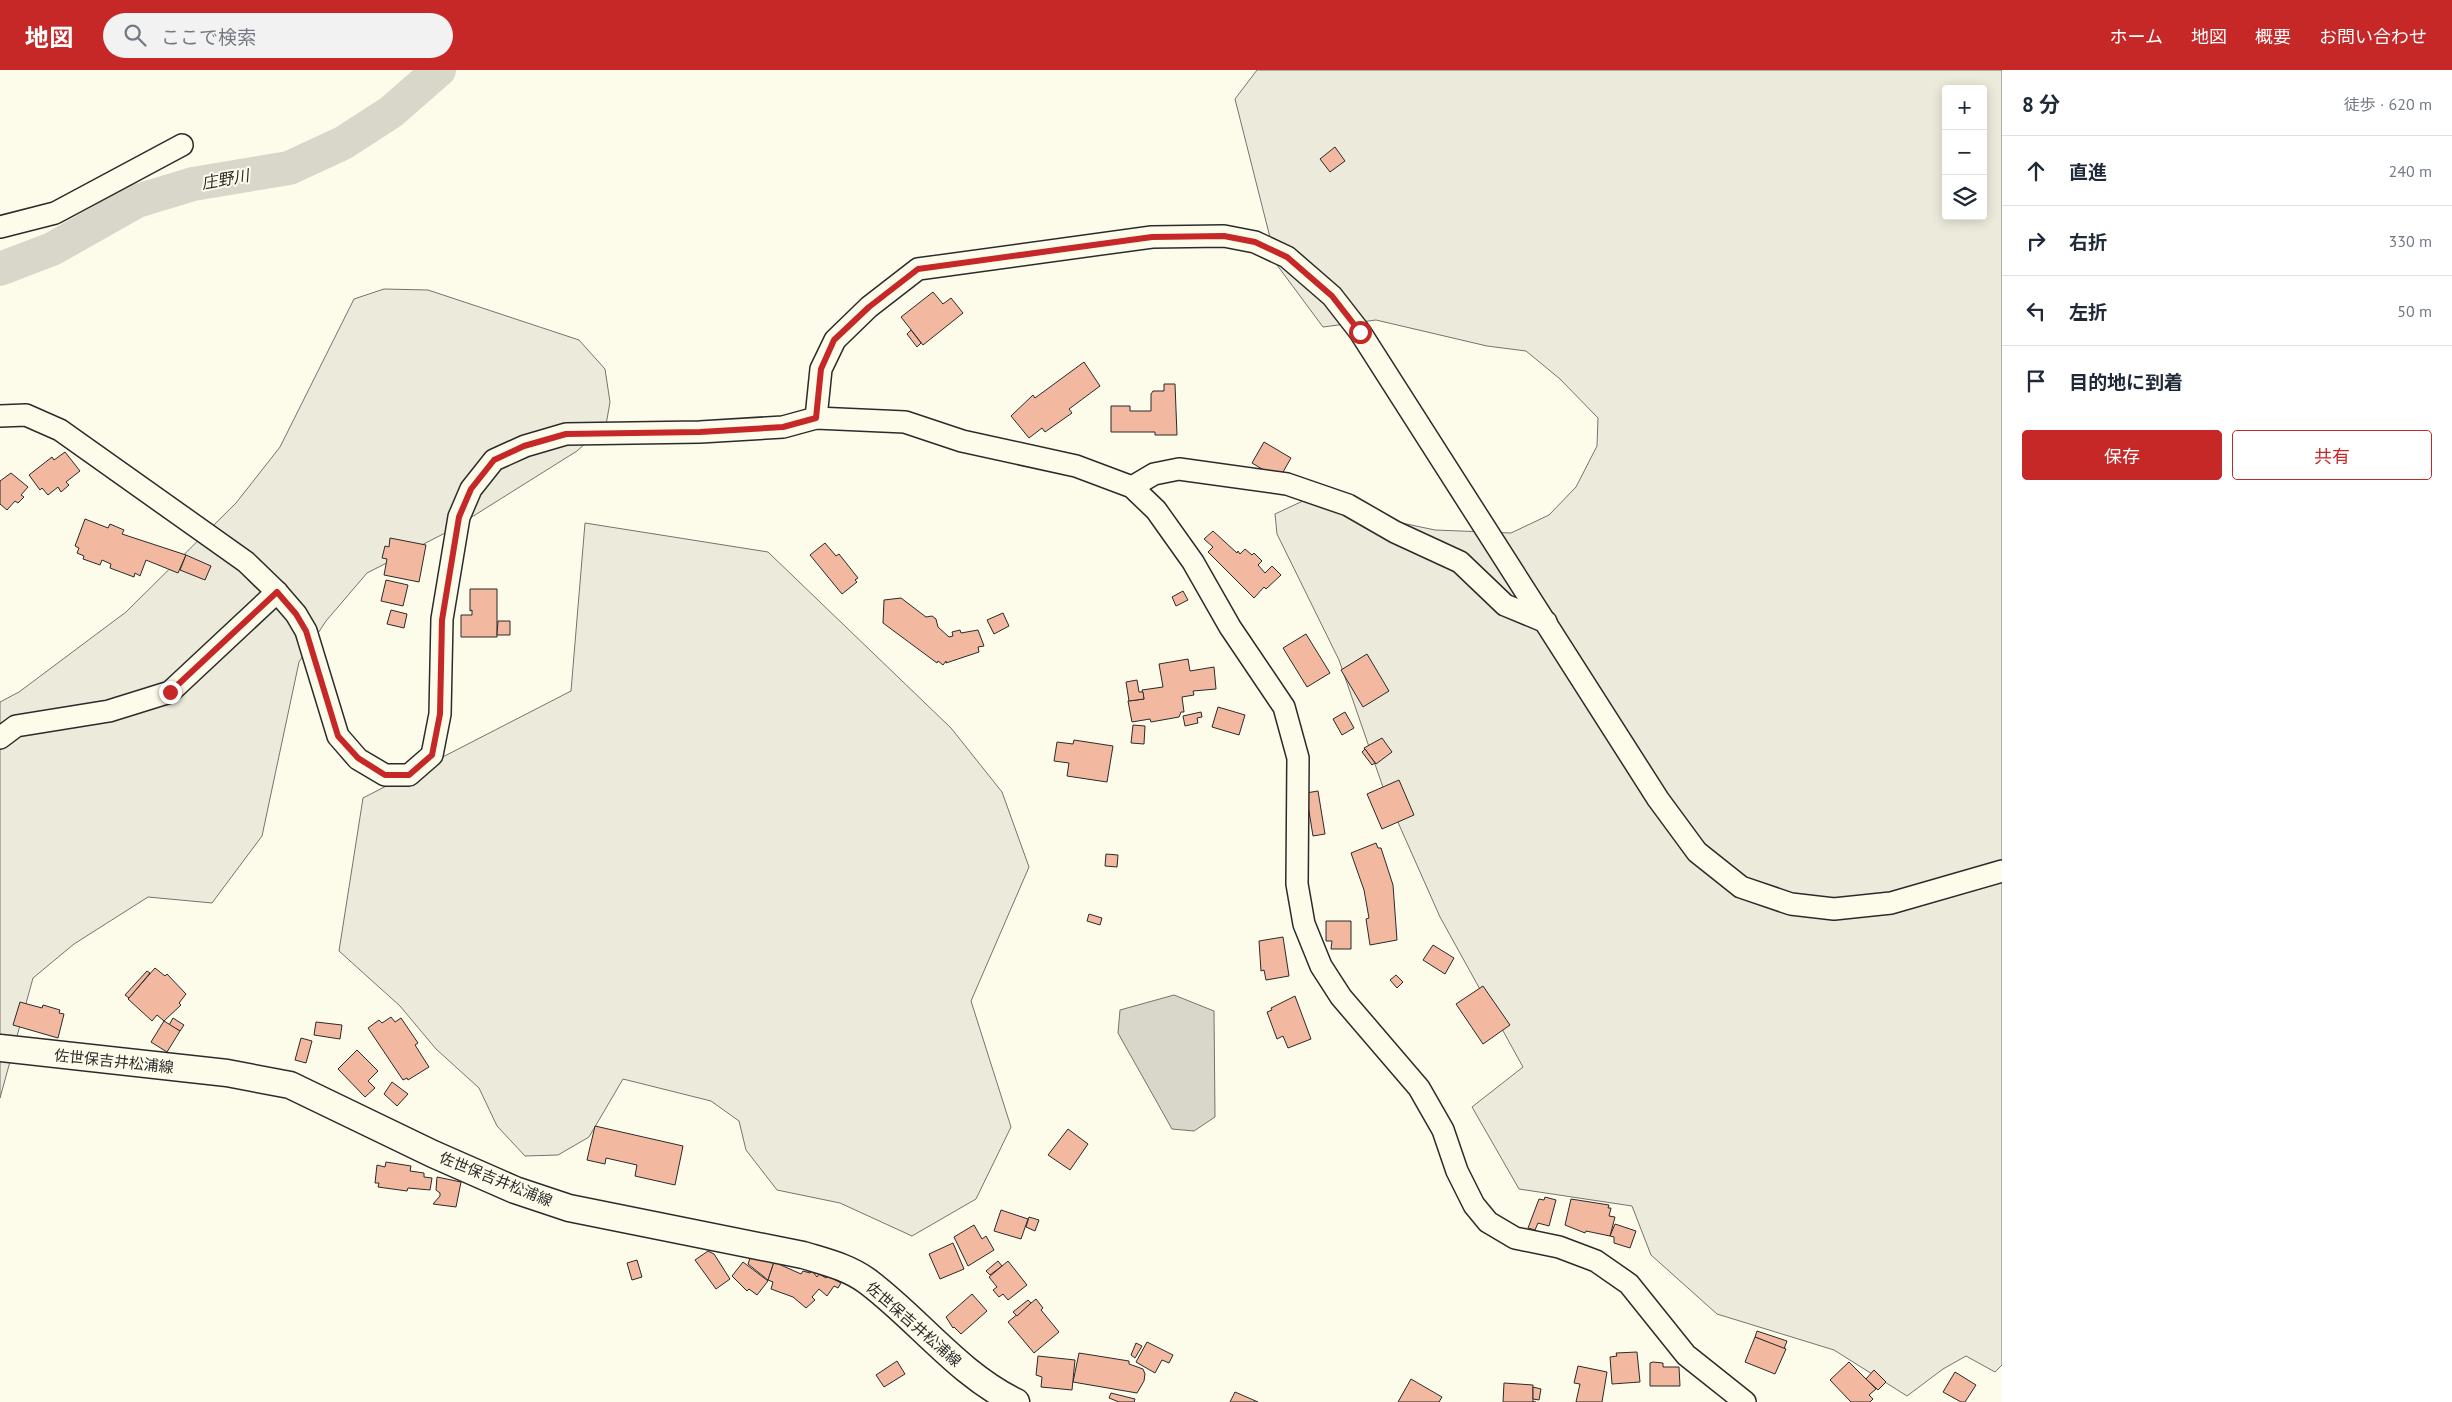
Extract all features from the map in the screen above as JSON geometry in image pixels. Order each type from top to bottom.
[{"type":"main road","name":"佐世保吉井松浦線","points":[[0,1048],[227,1073],[290,1085],[434,1154],[524,1193],[569,1208],[804,1255],[841,1267],[866,1281],[965,1368],[1016,1402]]},
{"type":"street","points":[[0,227],[28,222],[55,213],[182,145]]},
{"type":"street","points":[[816,418],[821,369],[834,340],[869,307],[918,269],[1152,237],[1224,236],[1255,242],[1287,257],[1303,270],[1332,296],[1360,332],[1658,799],[1697,852],[1741,887],[1791,904],[1834,909],[1891,903],[2002,871]]},
{"type":"street","points":[[0,416],[26,415],[60,430],[246,562],[277,592],[296,614],[306,631],[338,736],[358,758],[385,775],[409,775],[432,755],[440,714],[442,620],[459,517],[471,489],[494,460],[524,446],[566,434],[728,431],[783,427],[816,418],[905,422],[962,441],[1076,466],[1132,487],[1156,510],[1193,562],[1230,627],[1284,707],[1298,758],[1297,884],[1304,924],[1321,966],[1341,997],[1419,1088],[1443,1130],[1474,1205],[1488,1222],[1515,1238],[1559,1247],[1596,1261],[1629,1284],[1686,1355],[1745,1402]]},
{"type":"street","points":[[1132,487],[1154,474],[1179,469],[1286,484],[1348,505],[1395,532],[1460,562],[1505,606],[1546,622]]},
{"type":"street","points":[[0,738],[16,726],[109,711],[170,692],[277,592]]},
{"type":"shaded area","points":[[1257,70],[2002,70],[2002,1365],[1995,1372],[1966,1356],[1943,1369],[1907,1396],[1834,1350],[1717,1314],[1651,1255],[1632,1206],[1519,1189],[1472,1107],[1523,1067],[1440,917],[1385,793],[1339,660],[1277,534],[1275,514],[1305,500],[1435,530],[1511,533],[1549,515],[1576,487],[1597,446],[1598,418],[1560,379],[1526,351],[1487,346],[1376,320],[1323,327],[1277,265],[1235,99]]},
{"type":"shaded area","points":[[384,289],[428,290],[579,340],[605,369],[610,402],[606,425],[577,451],[451,530],[367,573],[326,621],[299,662],[262,836],[212,903],[148,897],[74,944],[33,978],[0,1098],[0,702],[19,692],[126,612],[236,503],[280,447],[354,299]]},
{"type":"shaded area","points":[[585,523],[768,552],[951,728],[1002,792],[1029,867],[971,1001],[1011,1127],[976,1199],[912,1236],[840,1203],[777,1190],[746,1150],[739,1121],[711,1101],[623,1079],[589,1137],[558,1155],[525,1156],[497,1126],[479,1088],[436,1049],[400,1006],[339,951],[363,798],[571,691]]},
{"type":"shaded area","points":[[1174,995],[1214,1011],[1215,1117],[1194,1131],[1172,1129],[1118,1033],[1120,1010]]},
{"type":"building","points":[[1335,147],[1345,161],[1330,172],[1320,159]]},
{"type":"building","points":[[933,292],[943,304],[951,298],[963,313],[923,345],[901,317]]},
{"type":"building","points":[[911,330],[921,343],[917,347],[907,334]]},
{"type":"building","points":[[1084,362],[1100,386],[1069,409],[1072,413],[1045,432],[1042,428],[1029,438],[1011,416],[1033,395],[1035,398]]},
{"type":"building","points":[[1164,384],[1175,384],[1177,435],[1155,435],[1155,432],[1111,432],[1111,406],[1130,406],[1130,411],[1151,411],[1151,394],[1153,391],[1164,391]]},
{"type":"building","points":[[1264,442],[1291,458],[1279,479],[1252,463]]},
{"type":"building","points":[[65,452],[80,471],[66,482],[69,485],[61,492],[58,487],[48,495],[42,488],[40,490],[29,475],[52,457],[54,460]]},
{"type":"building","points":[[11,473],[28,487],[21,495],[24,497],[18,503],[15,501],[7,510],[0,504],[0,481]]},
{"type":"building","points":[[85,519],[108,528],[110,524],[124,530],[122,534],[186,555],[178,573],[146,560],[140,576],[135,573],[134,577],[110,568],[111,564],[102,560],[100,565],[83,559],[84,556],[77,553],[79,548],[75,546]]},
{"type":"building","points":[[1213,531],[1237,553],[1238,551],[1240,554],[1245,549],[1252,555],[1254,553],[1262,561],[1258,565],[1265,573],[1272,566],[1281,575],[1266,589],[1264,587],[1254,598],[1208,552],[1213,547],[1204,539]]},
{"type":"building","points":[[390,538],[426,545],[419,582],[384,575],[387,559],[382,558],[385,546],[389,547]]},
{"type":"building","points":[[825,543],[836,556],[839,554],[858,578],[855,580],[857,582],[842,594],[810,555]]},
{"type":"building","points":[[186,555],[211,566],[205,580],[180,570]]},
{"type":"building","points":[[386,580],[408,585],[403,606],[381,601]]},
{"type":"building","points":[[470,589],[497,589],[497,637],[461,637],[461,615],[472,615],[472,610],[470,611]]},
{"type":"building","points":[[1183,591],[1188,600],[1176,606],[1172,597]]},
{"type":"building","points":[[901,598],[926,617],[932,616],[936,619],[938,627],[949,637],[953,636],[952,632],[960,630],[961,633],[978,630],[984,646],[978,647],[979,652],[946,663],[946,661],[943,665],[938,661],[937,663],[883,623],[884,600]]},
{"type":"building","points":[[391,610],[407,614],[404,628],[387,624]]},
{"type":"building","points":[[1003,613],[1009,626],[994,634],[987,620]]},
{"type":"building","points":[[498,621],[510,621],[510,635],[497,635]]},
{"type":"building","points":[[1306,634],[1330,673],[1307,687],[1283,648]]},
{"type":"building","points":[[1367,654],[1389,691],[1363,707],[1341,670]]},
{"type":"building","points":[[1188,659],[1190,671],[1214,667],[1216,689],[1193,691],[1194,695],[1182,697],[1184,712],[1181,712],[1179,717],[1151,722],[1150,719],[1132,722],[1128,701],[1144,699],[1142,690],[1163,687],[1159,664]]},
{"type":"building","points":[[1137,680],[1139,692],[1143,692],[1144,699],[1129,701],[1126,682]]},
{"type":"building","points":[[1218,707],[1245,715],[1239,735],[1212,727]]},
{"type":"building","points":[[1201,712],[1202,717],[1197,718],[1198,723],[1185,726],[1183,716]]},
{"type":"building","points":[[1345,712],[1354,728],[1342,735],[1333,719]]},
{"type":"building","points":[[1133,725],[1145,726],[1144,744],[1131,743]]},
{"type":"building","points":[[1382,738],[1392,752],[1376,764],[1364,748]]},
{"type":"building","points":[[1074,740],[1113,746],[1107,782],[1067,776],[1069,763],[1054,761],[1057,742],[1073,744]]},
{"type":"building","points":[[1365,749],[1375,763],[1372,765],[1362,752]]},
{"type":"building","points":[[1399,780],[1414,815],[1382,829],[1367,794]]},
{"type":"building","points":[[1318,791],[1325,834],[1313,836],[1306,793]]},
{"type":"building","points":[[1376,843],[1378,848],[1381,848],[1393,885],[1397,940],[1370,945],[1366,919],[1369,918],[1364,890],[1351,853]]},
{"type":"building","points":[[1106,854],[1118,855],[1117,867],[1105,866]]},
{"type":"building","points":[[1089,914],[1102,918],[1100,925],[1087,921]]},
{"type":"building","points":[[1326,921],[1351,921],[1351,949],[1331,949],[1332,941],[1326,941]]},
{"type":"building","points":[[1283,937],[1289,976],[1266,980],[1264,970],[1261,971],[1259,941]]},
{"type":"building","points":[[1433,945],[1454,958],[1445,974],[1423,960]]},
{"type":"building","points":[[155,968],[165,976],[167,974],[186,994],[179,1003],[181,1005],[164,1021],[157,1015],[152,1021],[128,999]]},
{"type":"building","points":[[147,971],[150,973],[129,998],[125,995]]},
{"type":"building","points":[[1396,975],[1403,982],[1397,988],[1390,980]]},
{"type":"building","points":[[1483,986],[1510,1025],[1483,1044],[1456,1004]]},
{"type":"building","points":[[1295,996],[1311,1039],[1288,1048],[1283,1036],[1277,1039],[1267,1012]]},
{"type":"building","points":[[20,1002],[42,1008],[43,1005],[60,1010],[59,1013],[64,1014],[58,1038],[13,1025]]},
{"type":"building","points":[[391,1017],[395,1022],[401,1018],[418,1043],[415,1045],[429,1067],[408,1080],[407,1078],[403,1080],[368,1028],[379,1020],[382,1023]]},
{"type":"building","points":[[173,1018],[184,1025],[180,1031],[169,1025]]},
{"type":"building","points":[[164,1021],[180,1031],[167,1052],[151,1042]]},
{"type":"building","points":[[316,1022],[342,1025],[340,1039],[314,1035]]},
{"type":"building","points":[[301,1038],[312,1041],[306,1063],[295,1060]]},
{"type":"building","points":[[357,1050],[378,1071],[368,1081],[375,1088],[365,1097],[338,1069]]},
{"type":"building","points":[[392,1082],[408,1094],[397,1106],[384,1094]]},
{"type":"building","points":[[595,1126],[683,1146],[675,1185],[635,1176],[637,1165],[606,1158],[605,1164],[587,1160]]},
{"type":"building","points":[[1068,1129],[1088,1144],[1070,1170],[1048,1155]]},
{"type":"building","points":[[386,1162],[411,1166],[410,1171],[424,1173],[424,1177],[432,1178],[430,1190],[408,1188],[407,1191],[378,1187],[379,1183],[375,1183],[377,1165],[385,1167]]},
{"type":"building","points":[[437,1177],[461,1182],[456,1207],[433,1204],[440,1196],[440,1193],[436,1190]]},
{"type":"building","points":[[1545,1197],[1556,1200],[1549,1226],[1538,1223],[1535,1230],[1528,1228],[1539,1199],[1544,1200]]},
{"type":"building","points":[[1571,1199],[1609,1205],[1608,1208],[1611,1208],[1609,1216],[1615,1217],[1610,1236],[1586,1231],[1585,1233],[1565,1225]]},
{"type":"building","points":[[1001,1210],[1028,1219],[1021,1239],[994,1231]]},
{"type":"building","points":[[1029,1217],[1039,1220],[1035,1231],[1026,1227]]},
{"type":"building","points":[[1615,1224],[1636,1231],[1630,1248],[1614,1243],[1614,1237],[1610,1236]]},
{"type":"building","points":[[974,1225],[982,1239],[986,1236],[994,1250],[968,1266],[954,1237]]},
{"type":"building","points":[[953,1243],[964,1269],[940,1279],[929,1254]]},
{"type":"building","points":[[708,1251],[714,1254],[730,1279],[716,1289],[695,1260]]},
{"type":"building","points":[[750,1258],[774,1262],[768,1280],[748,1264]]},
{"type":"building","points":[[637,1260],[642,1277],[632,1280],[627,1263]]},
{"type":"building","points":[[998,1261],[1002,1266],[990,1275],[986,1271]]},
{"type":"building","points":[[1008,1261],[1027,1285],[1008,1300],[1003,1294],[999,1297],[993,1290],[997,1287],[989,1277]]},
{"type":"building","points":[[743,1262],[768,1281],[757,1295],[749,1289],[747,1291],[732,1276]]},
{"type":"building","points":[[774,1262],[801,1274],[803,1271],[810,1273],[812,1271],[817,1277],[819,1274],[826,1278],[828,1276],[841,1283],[838,1288],[834,1286],[827,1296],[819,1289],[812,1297],[815,1300],[806,1308],[793,1297],[771,1289],[773,1282],[768,1280]]},
{"type":"building","points":[[972,1294],[987,1311],[961,1334],[953,1328],[946,1317]]},
{"type":"building","points":[[1036,1299],[1043,1308],[1041,1310],[1059,1332],[1034,1353],[1008,1322]]},
{"type":"building","points":[[1028,1300],[1031,1303],[1017,1316],[1013,1312]]},
{"type":"building","points":[[1757,1331],[1787,1341],[1784,1349],[1755,1337]]},
{"type":"building","points":[[1755,1337],[1786,1349],[1775,1374],[1745,1362]]},
{"type":"building","points":[[1147,1342],[1173,1355],[1169,1363],[1162,1360],[1155,1373],[1136,1362]]},
{"type":"building","points":[[1136,1343],[1142,1346],[1135,1358],[1131,1355]]},
{"type":"building","points":[[1637,1352],[1640,1382],[1612,1384],[1610,1357],[1617,1356],[1616,1353]]},
{"type":"building","points":[[1079,1353],[1129,1361],[1129,1364],[1143,1369],[1145,1374],[1144,1381],[1137,1393],[1073,1382]]},
{"type":"building","points":[[1038,1356],[1075,1360],[1072,1390],[1041,1387],[1042,1377],[1036,1375]]},
{"type":"building","points":[[897,1361],[905,1374],[884,1387],[876,1375]]},
{"type":"building","points":[[1849,1362],[1876,1389],[1869,1395],[1873,1399],[1870,1402],[1851,1402],[1830,1380]]},
{"type":"building","points":[[1650,1363],[1663,1363],[1663,1367],[1679,1367],[1680,1386],[1650,1386]]},
{"type":"building","points":[[1578,1366],[1607,1372],[1602,1402],[1576,1402],[1580,1384],[1574,1383]]},
{"type":"building","points":[[1874,1370],[1886,1382],[1878,1390],[1866,1379]]},
{"type":"building","points":[[1955,1372],[1976,1385],[1965,1402],[1961,1402],[1943,1392]]},
{"type":"building","points":[[1411,1379],[1442,1397],[1439,1402],[1398,1402]]},
{"type":"building","points":[[1504,1383],[1533,1385],[1533,1402],[1503,1402]]},
{"type":"building","points":[[1533,1387],[1541,1389],[1539,1400],[1533,1399]]},
{"type":"building","points":[[1235,1392],[1258,1402],[1230,1402]]},
{"type":"building","points":[[1111,1393],[1135,1399],[1134,1402],[1119,1402],[1109,1398]]},
{"type":"waterway","name":"庄野川","points":[[0,269],[52,249],[137,201],[193,184],[289,168],[343,143],[391,112],[439,70]]},
{"type":"route","points":[[170,692],[277,592],[296,614],[306,631],[338,736],[358,758],[385,775],[409,775],[432,755],[440,714],[442,620],[459,517],[471,489],[494,460],[524,446],[566,434],[700,432],[783,427],[816,418],[821,369],[834,340],[869,307],[918,269],[1152,237],[1224,236],[1255,242],[1287,257],[1332,296],[1360,332]]}]
